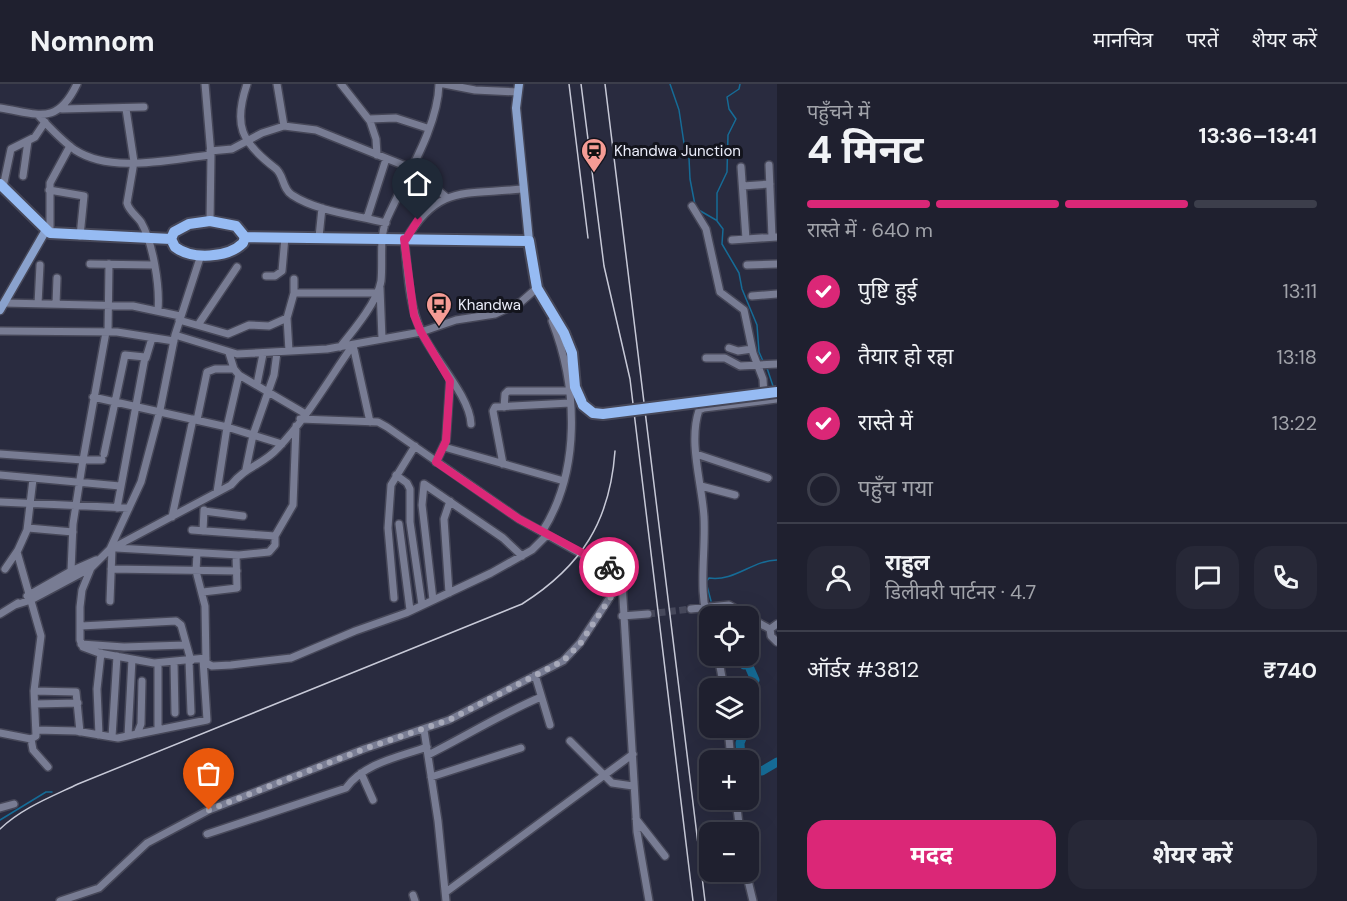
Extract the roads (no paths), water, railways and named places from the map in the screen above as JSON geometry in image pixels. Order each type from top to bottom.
[{"type":"highway","points":[[2,185],[48,231],[80,236],[171,239]]},
{"type":"highway","points":[[171,239],[174,232],[180,228],[210,221],[236,226],[245,237]]},
{"type":"highway","points":[[245,237],[529,241],[537,288],[559,322],[572,353],[574,387],[583,405],[593,412],[603,414],[776,397]]},
{"type":"highway","points":[[171,239],[179,250],[201,255],[233,251],[243,243],[245,237]]},
{"type":"main road","points":[[518,88],[516,108],[522,189],[529,241]]},
{"type":"main road","points":[[0,315],[2,307],[48,231]]},
{"type":"street","points":[[62,109],[77,84]]},
{"type":"street","points":[[205,84],[210,153],[210,221]]},
{"type":"street","points":[[247,84],[240,110],[241,127],[247,141],[258,155],[278,171],[291,195],[322,208],[386,223]]},
{"type":"street","points":[[278,84],[284,126]]},
{"type":"street","points":[[341,84],[369,119],[376,139],[377,155]]},
{"type":"street","points":[[382,339],[378,290],[386,223],[413,169],[435,108],[439,84]]},
{"type":"street","points":[[444,84],[475,90],[518,88]]},
{"type":"street","points":[[0,108],[38,114],[54,113],[62,109],[144,107]]},
{"type":"street","points":[[126,109],[134,162],[127,203],[142,224],[160,288],[158,310]]},
{"type":"street","points":[[2,185],[10,151],[41,132],[54,113]]},
{"type":"street","points":[[38,114],[70,146],[95,158],[134,162],[232,149],[284,126],[316,129],[413,169],[446,197]]},
{"type":"street","points":[[369,119],[396,118],[428,128]]},
{"type":"street","points":[[23,176],[28,141]]},
{"type":"street","points":[[48,231],[49,190],[70,146]]},
{"type":"street","points":[[367,218],[386,159]]},
{"type":"street","points":[[732,240],[775,237],[774,198],[770,184],[769,165]]},
{"type":"street","points":[[741,167],[747,239]]},
{"type":"street","points":[[742,186],[770,184]]},
{"type":"street","points":[[471,424],[469,409],[421,332],[414,315],[405,239],[426,212],[446,197],[522,189]]},
{"type":"street","points":[[49,190],[84,196],[80,236]]},
{"type":"street","points":[[692,206],[706,229],[720,292],[744,310],[752,350],[763,379],[764,400]]},
{"type":"street","points":[[319,237],[322,208]]},
{"type":"street","points":[[266,276],[275,276],[282,271],[285,237]]},
{"type":"street","points":[[110,601],[112,549],[141,482],[160,411],[174,338],[201,255]]},
{"type":"street","points":[[90,264],[153,266]]},
{"type":"street","points":[[71,571],[75,507],[93,397],[107,332],[109,264]]},
{"type":"street","points":[[747,266],[777,264]]},
{"type":"street","points":[[38,304],[40,265]]},
{"type":"street","points":[[198,325],[237,267]]},
{"type":"street","points":[[56,304],[57,278]]},
{"type":"street","points":[[289,351],[287,318],[294,292],[294,279]]},
{"type":"street","points":[[0,331],[107,332],[152,338],[174,338],[229,352],[263,354],[353,345],[421,332],[438,325],[495,314],[521,302],[537,288]]},
{"type":"street","points":[[294,292],[378,290]]},
{"type":"street","points":[[340,346],[362,320],[378,290]]},
{"type":"street","points":[[752,296],[777,294]]},
{"type":"street","points":[[205,659],[206,663],[212,666],[291,658],[449,593],[522,556],[544,534],[560,500],[571,442],[569,391],[562,348],[545,302]]},
{"type":"street","points":[[2,307],[38,304],[109,305],[158,310],[228,334],[249,325],[269,326],[287,318]]},
{"type":"street","points":[[117,508],[146,358],[152,338]]},
{"type":"street","points":[[30,598],[71,571],[96,560],[112,549],[231,485],[246,469],[269,458],[282,444],[353,345]]},
{"type":"street","points":[[353,345],[370,422]]},
{"type":"street","points":[[729,348],[738,351],[752,350]]},
{"type":"street","points":[[229,352],[234,369],[240,375],[268,392],[300,419],[370,422],[387,427],[544,534],[612,569],[621,580],[633,754],[633,786],[649,901]]},
{"type":"street","points":[[246,469],[253,435],[268,392],[276,352]]},
{"type":"street","points":[[257,384],[263,354]]},
{"type":"street","points":[[0,454],[83,460],[103,457],[125,355],[146,358]]},
{"type":"street","points":[[706,358],[725,358],[740,366],[777,364]]},
{"type":"street","points":[[172,517],[207,372],[215,369],[234,369]]},
{"type":"street","points":[[217,492],[227,427],[240,375]]},
{"type":"street","points":[[436,462],[444,447],[450,381]]},
{"type":"street","points":[[504,407],[508,391],[569,391]]},
{"type":"street","points":[[93,397],[195,419],[282,444]]},
{"type":"street","points":[[703,606],[704,520],[696,454],[699,410],[776,397]]},
{"type":"street","points":[[503,464],[493,411],[495,407],[570,403]]},
{"type":"street","points":[[112,549],[236,555],[269,552],[275,545],[275,536],[293,508],[300,419]]},
{"type":"street","points":[[394,598],[388,528],[391,485],[415,446]]},
{"type":"street","points":[[444,447],[564,481]]},
{"type":"street","points":[[696,454],[768,478]]},
{"type":"street","points":[[0,475],[120,486]]},
{"type":"street","points":[[396,475],[407,483],[410,489],[410,522],[422,604]]},
{"type":"street","points":[[5,569],[17,552],[28,528],[33,479]]},
{"type":"street","points":[[433,600],[422,505],[422,486],[425,485],[450,501],[503,538],[522,556]]},
{"type":"street","points":[[701,486],[735,495]]},
{"type":"street","points":[[203,531],[204,499]]},
{"type":"street","points":[[449,593],[444,519],[450,501]]},
{"type":"street","points":[[0,502],[129,508]]},
{"type":"street","points":[[204,511],[243,516]]},
{"type":"street","points":[[399,524],[410,610]]},
{"type":"street","points":[[28,528],[73,532]]},
{"type":"street","points":[[192,530],[275,536]]},
{"type":"street","points":[[0,733],[31,739],[36,736],[34,691],[40,636],[17,552]]},
{"type":"street","points":[[36,730],[80,732],[112,737],[128,736],[207,720],[203,592],[196,571],[197,553]]},
{"type":"street","points":[[203,592],[237,588],[236,555]]},
{"type":"street","points":[[81,644],[82,590],[96,560]]},
{"type":"street","points":[[0,614],[91,568]]},
{"type":"street","points":[[111,569],[237,572]]},
{"type":"street","points":[[60,901],[99,888],[147,843],[209,810],[364,749],[424,730],[467,711],[572,654],[615,593],[621,580]]},
{"type":"street","points":[[691,609],[699,608]]},
{"type":"street","points":[[622,616],[648,614]]},
{"type":"street","points":[[81,626],[176,621],[181,625],[190,661],[191,712]]},
{"type":"street","points":[[759,623],[770,629]]},
{"type":"street","points":[[770,629],[777,624]]},
{"type":"street","points":[[770,629],[771,636],[777,642]]},
{"type":"street","points":[[81,644],[101,653],[158,663],[205,659]]},
{"type":"street","points":[[81,644],[186,645]]},
{"type":"street","points":[[99,735],[97,689],[101,653]]},
{"type":"street","points":[[112,737],[117,656]]},
{"type":"street","points":[[128,736],[132,659]]},
{"type":"street","points":[[174,662],[175,713]]},
{"type":"street","points":[[158,663],[158,730]]},
{"type":"street","points":[[535,675],[550,725]]},
{"type":"street","points":[[137,734],[141,723],[142,681]]},
{"type":"street","points":[[34,691],[73,691],[78,703],[80,732]]},
{"type":"street","points":[[428,755],[541,697]]},
{"type":"street","points":[[35,704],[78,703]]},
{"type":"street","points":[[424,730],[446,901]]},
{"type":"street","points":[[31,739],[33,750],[48,767]]},
{"type":"street","points":[[570,741],[603,777],[612,783],[633,786]]},
{"type":"street","points":[[207,834],[346,788],[361,773],[427,747]]},
{"type":"street","points":[[431,777],[521,748]]},
{"type":"street","points":[[446,892],[633,754]]},
{"type":"street","points":[[361,773],[373,800]]},
{"type":"street","points":[[0,808],[14,804]]},
{"type":"street","points":[[636,819],[665,856]]},
{"type":"street","points":[[748,882],[753,901]]},
{"type":"waterway","points":[[670,84],[679,110],[685,150],[689,158],[695,205]]},
{"type":"waterway","points":[[740,84],[739,89],[727,97],[729,109],[736,119],[728,135],[727,172],[717,193],[717,221],[723,229],[722,244],[739,273],[742,289],[757,325],[759,352],[763,361]]},
{"type":"waterway","points":[[697,209],[716,220]]},
{"type":"waterway","points":[[767,368],[774,389]]},
{"type":"waterway","points":[[711,601],[706,582],[709,578],[727,577],[760,563],[777,560]]},
{"type":"waterway","points":[[749,666],[754,678]]},
{"type":"waterway","points":[[740,750],[742,738]]},
{"type":"waterway","points":[[759,770],[762,771],[777,762]]},
{"type":"waterway","points":[[0,820],[46,792],[52,792]]},
{"type":"tunnel","points":[[648,614],[691,609]]},
{"type":"railway","points":[[569,84],[588,238]]},
{"type":"railway","points":[[581,84],[604,266],[630,379],[693,901]]},
{"type":"railway","points":[[605,84],[705,901]]},
{"type":"railway","points":[[0,829],[27,809],[78,784],[522,604],[561,574],[589,540],[607,499],[615,451]]},
{"type":"place","name":"Khandwa Junction","points":[[594,174]]},
{"type":"place","name":"Khandwa","points":[[439,328]]}]
